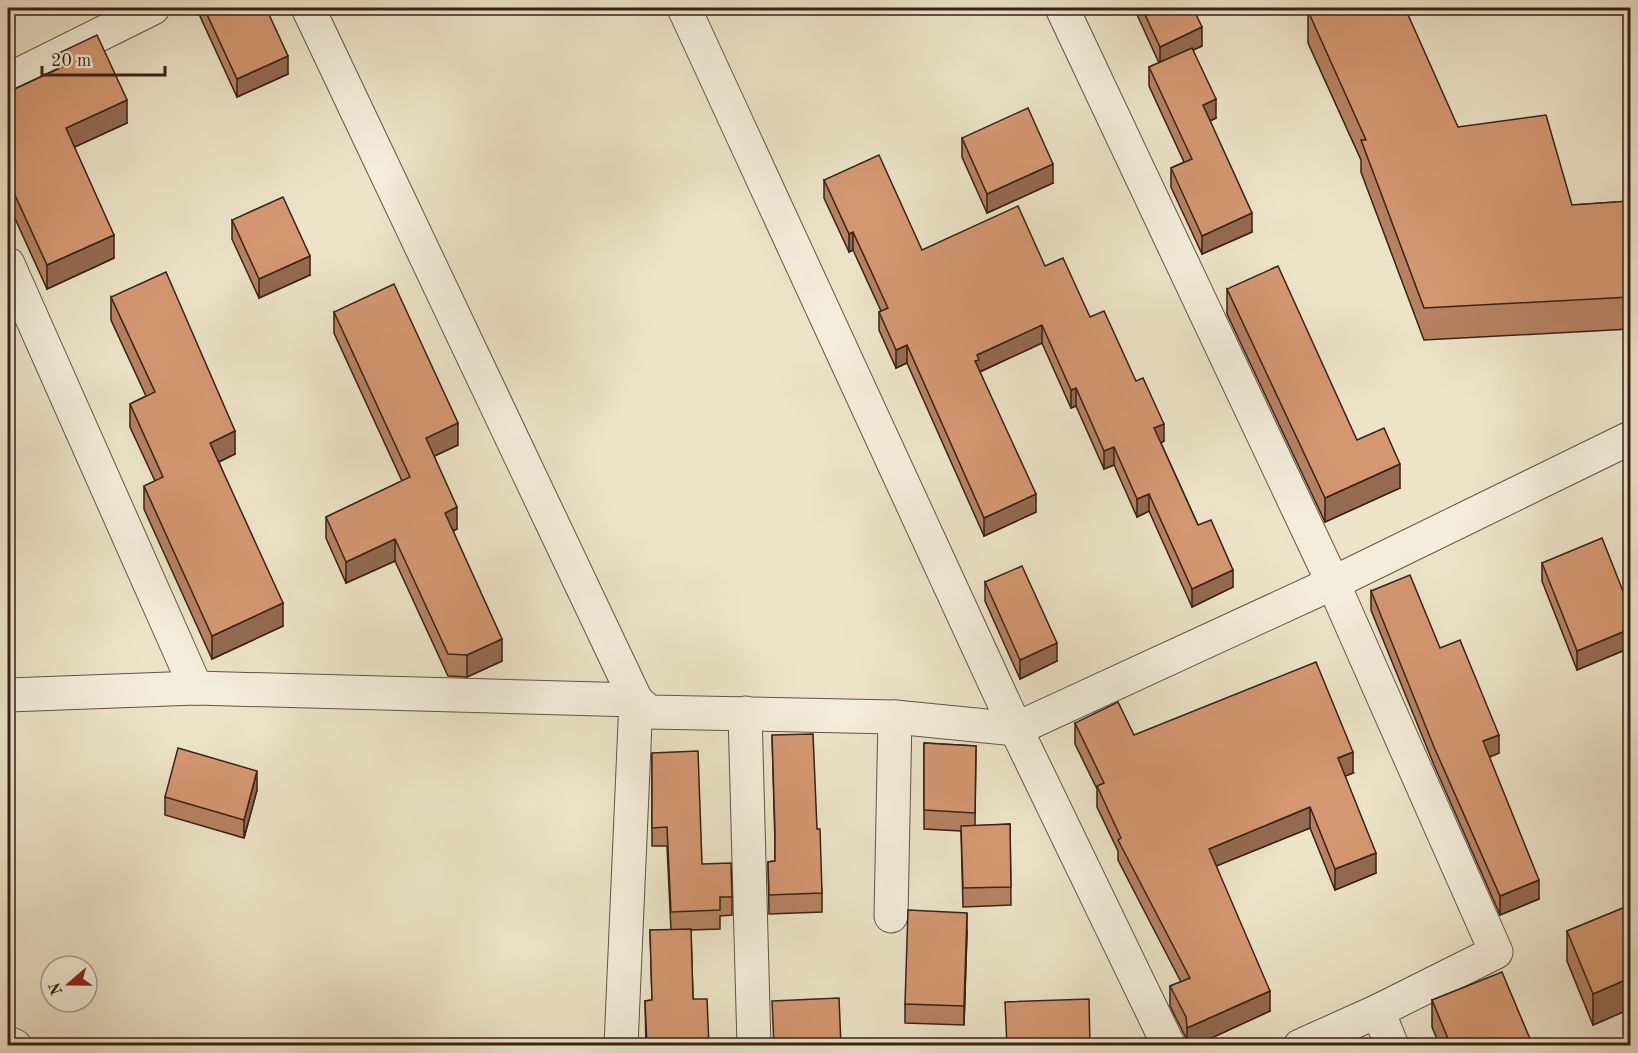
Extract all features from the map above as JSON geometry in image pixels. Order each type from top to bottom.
[{"type":"street","points":[[8,80],[153,8]]},
{"type":"street","points":[[308,8],[636,700],[649,712],[895,717],[1016,729],[1333,583],[1630,438]]},
{"type":"street","points":[[684,8],[1016,729],[1169,1046]]},
{"type":"street","points":[[1062,8],[1333,583],[1496,952],[1378,1011],[1300,1046]]},
{"type":"street","points":[[8,264],[196,688]]},
{"type":"street","points":[[8,695],[196,688],[636,700]]},
{"type":"street","points":[[621,1046],[636,700]]},
{"type":"street","points":[[745,713],[754,1046]]},
{"type":"street","points":[[891,916],[895,717]]},
{"type":"street","points":[[1378,1011],[1392,1046]]},
{"type":"street","points":[[8,1043],[15,1046]]},
{"type":"building","points":[[204,8],[266,8],[288,56],[237,79]]},
{"type":"building","points":[[1142,8],[1193,8],[1202,27],[1160,47]]},
{"type":"building","points":[[1315,8],[1405,8],[1458,127],[1546,115],[1572,205],[1630,201],[1630,297],[1424,308],[1361,140],[1366,140],[1308,11]]},
{"type":"building","points":[[97,35],[127,100],[66,128],[114,235],[47,265],[8,180],[8,92],[65,66],[59,53]]},
{"type":"building","points":[[1192,48],[1216,99],[1203,105],[1252,213],[1202,236],[1171,168],[1192,159],[1149,67]]},
{"type":"building","points":[[1028,108],[1053,164],[987,194],[962,138]]},
{"type":"building","points":[[879,155],[922,250],[1018,206],[1045,266],[1063,258],[1090,317],[1104,311],[1136,381],[1143,378],[1164,424],[1154,428],[1198,525],[1211,520],[1233,570],[1192,589],[1149,494],[1137,499],[1114,447],[1104,451],[1076,388],[1071,390],[1042,325],[977,355],[979,360],[975,361],[1036,494],[984,518],[907,345],[896,350],[879,312],[888,308],[853,232],[849,234],[824,180]]},
{"type":"building","points":[[283,197],[310,256],[259,279],[232,220]]},
{"type":"building","points":[[1278,266],[1357,440],[1384,428],[1400,464],[1325,498],[1227,289]]},
{"type":"building","points":[[166,272],[235,431],[210,443],[283,603],[212,636],[144,486],[163,477],[130,404],[155,392],[111,297]]},
{"type":"building","points":[[394,284],[458,423],[426,438],[457,507],[445,513],[502,639],[467,655],[448,654],[395,539],[346,562],[326,517],[410,477],[334,312]]},
{"type":"building","points":[[1602,538],[1630,609],[1630,629],[1577,651],[1542,563]]},
{"type":"building","points":[[1022,566],[1057,643],[1020,660],[985,582]]},
{"type":"building","points":[[1410,575],[1440,648],[1460,640],[1499,735],[1483,741],[1539,880],[1500,896],[1434,747],[1371,591]]},
{"type":"building","points":[[1316,662],[1353,752],[1338,758],[1376,853],[1335,869],[1310,807],[1209,849],[1270,991],[1187,1028],[1186,1017],[1170,986],[1190,978],[1118,840],[1121,838],[1097,786],[1104,783],[1075,723],[1118,702],[1134,735]]},
{"type":"building","points":[[813,734],[822,893],[769,895],[768,862],[775,861],[772,735]]},
{"type":"building","points":[[924,743],[976,746],[975,813],[924,810]]},
{"type":"building","points":[[178,748],[257,771],[244,820],[165,797]]},
{"type":"building","points":[[698,751],[702,864],[731,863],[732,897],[720,897],[720,910],[671,912],[667,827],[652,828],[652,753]]},
{"type":"building","points":[[1010,824],[1011,887],[963,888],[961,826]]},
{"type":"building","points":[[1630,905],[1630,978],[1593,994],[1567,931]]},
{"type":"building","points":[[908,910],[967,913],[964,1006],[905,1004]]},
{"type":"building","points":[[691,929],[693,999],[707,999],[709,1046],[647,1046],[645,1001],[652,1000],[650,930]]},
{"type":"building","points":[[1502,972],[1533,1046],[1451,1046],[1432,1000]]},
{"type":"building","points":[[839,998],[841,1046],[774,1046],[772,1001]]},
{"type":"building","points":[[1089,999],[1090,1046],[1007,1046],[1005,1002]]}]
